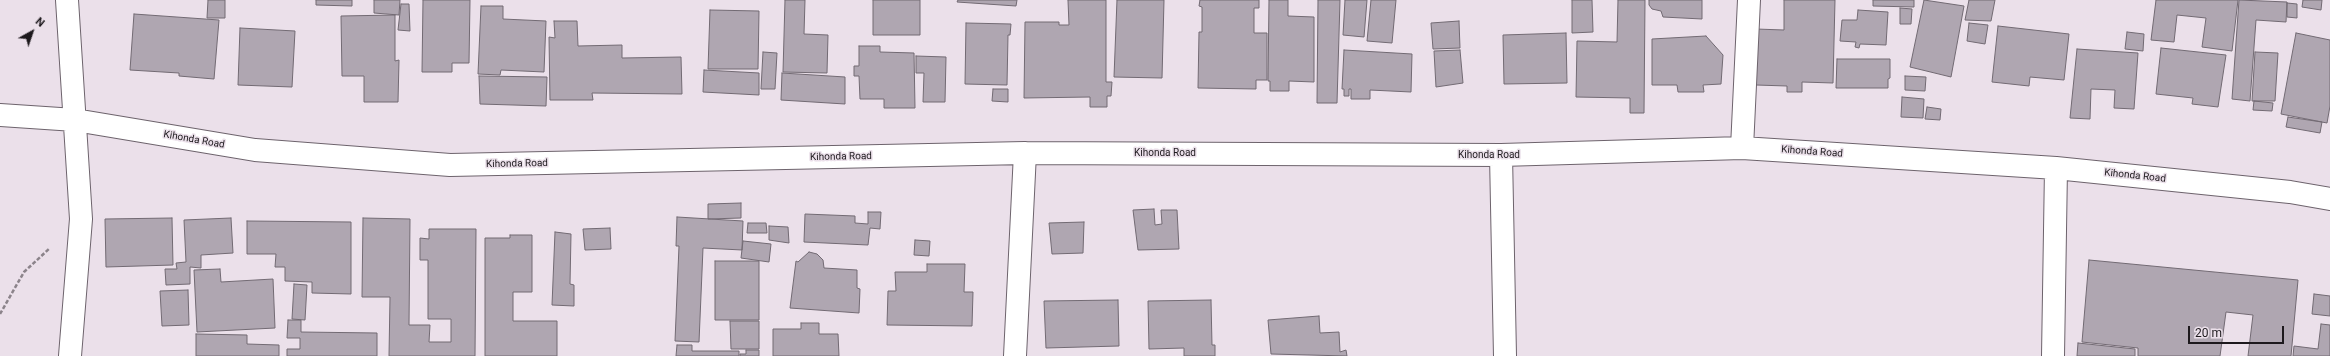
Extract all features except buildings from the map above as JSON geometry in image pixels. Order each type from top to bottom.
[{"type":"street","points":[[67,0],[80,219],[70,356]]},
{"type":"street","points":[[1742,148],[1749,0]]},
{"type":"street","name":"Kihonda Road","points":[[0,115],[75,120],[255,150],[450,165],[1025,153],[1501,155],[1742,148],[2056,168],[2290,192],[2330,199]]},
{"type":"street","points":[[1015,356],[1025,153]]},
{"type":"street","points":[[1501,155],[1505,356]]},
{"type":"street","points":[[2053,356],[2056,168]]},
{"type":"path","points":[[0,314],[24,272],[80,219]]}]
